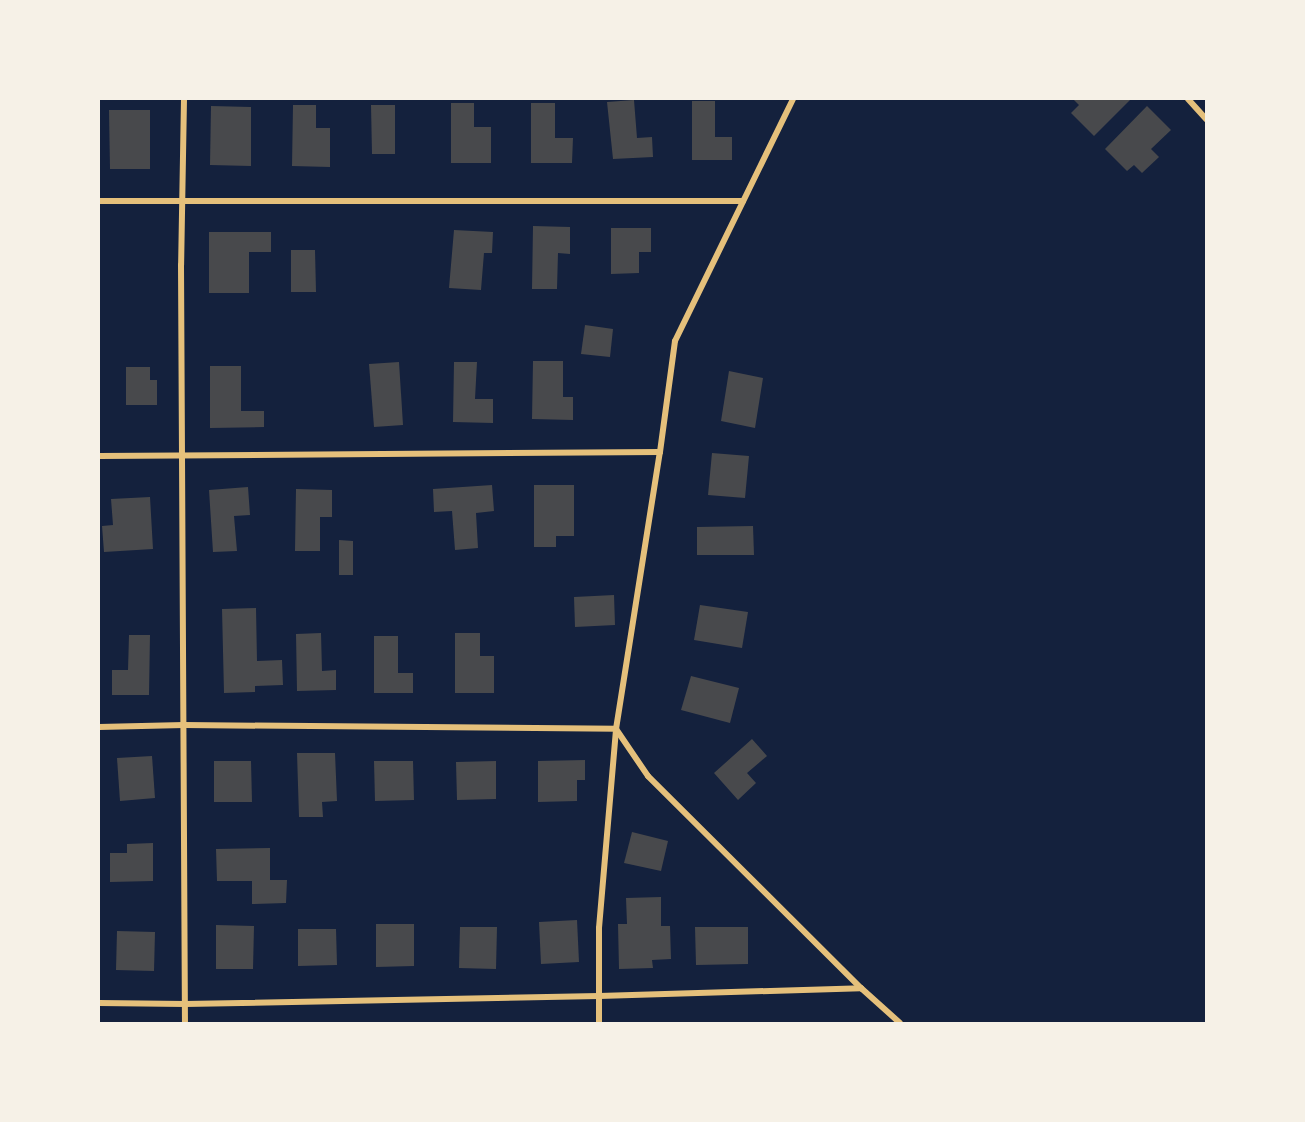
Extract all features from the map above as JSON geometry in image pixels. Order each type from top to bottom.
[{"type":"street","points":[[184,99],[182,454],[185,1023]]},
{"type":"street","points":[[599,1023],[599,928],[616,729],[660,452],[675,341],[793,99]]},
{"type":"street","points":[[1188,99],[1206,119]]},
{"type":"street","points":[[99,201],[743,201]]},
{"type":"street","points":[[99,456],[660,452]]},
{"type":"street","points":[[99,727],[184,725],[616,729]]},
{"type":"street","points":[[616,729],[648,776],[861,988],[900,1023]]},
{"type":"street","points":[[99,1003],[185,1004],[599,996],[861,988]]},
{"type":"building","points":[[1073,99],[1131,99],[1094,136],[1071,113],[1079,105]]},
{"type":"building","points":[[634,100],[637,138],[652,137],[653,157],[613,159],[607,102]]},
{"type":"building","points":[[692,101],[715,101],[715,137],[732,137],[732,160],[692,160]]},
{"type":"building","points":[[451,103],[474,103],[474,127],[491,127],[491,163],[451,163]]},
{"type":"building","points":[[531,103],[555,103],[555,138],[573,138],[572,163],[531,163]]},
{"type":"building","points":[[293,105],[316,105],[316,128],[330,128],[330,167],[292,166]]},
{"type":"building","points":[[371,105],[395,105],[395,154],[372,154]]},
{"type":"building","points":[[211,106],[251,107],[251,166],[210,165]]},
{"type":"building","points":[[1147,106],[1171,130],[1151,149],[1159,157],[1142,173],[1134,165],[1127,171],[1105,149]]},
{"type":"building","points":[[109,110],[150,110],[150,169],[110,169]]},
{"type":"building","points":[[533,226],[570,227],[570,254],[558,253],[557,289],[532,289]]},
{"type":"building","points":[[611,228],[651,228],[651,252],[639,252],[639,273],[611,274]]},
{"type":"building","points":[[454,230],[493,232],[492,253],[484,253],[481,290],[449,288]]},
{"type":"building","points":[[209,232],[271,232],[271,252],[249,252],[249,293],[209,293]]},
{"type":"building","points":[[291,250],[315,250],[316,292],[291,292]]},
{"type":"building","points":[[585,325],[613,329],[610,357],[581,354]]},
{"type":"building","points":[[533,361],[563,361],[563,397],[573,397],[573,420],[532,419]]},
{"type":"building","points":[[399,362],[403,425],[374,427],[369,364]]},
{"type":"building","points":[[454,362],[477,362],[475,399],[493,399],[493,423],[453,422]]},
{"type":"building","points":[[210,366],[241,366],[241,411],[264,411],[264,427],[210,428]]},
{"type":"building","points":[[126,367],[150,367],[150,380],[157,380],[157,405],[126,405]]},
{"type":"building","points":[[729,371],[763,378],[755,428],[721,421]]},
{"type":"building","points":[[712,453],[749,456],[745,498],[708,495]]},
{"type":"building","points":[[492,485],[494,511],[476,513],[478,548],[455,550],[452,511],[434,512],[433,489]]},
{"type":"building","points":[[534,485],[574,485],[574,536],[556,536],[556,547],[534,547]]},
{"type":"building","points":[[248,487],[250,515],[234,516],[237,551],[213,552],[209,490]]},
{"type":"building","points":[[296,489],[332,490],[332,517],[320,517],[320,551],[295,551]]},
{"type":"building","points":[[150,497],[153,549],[104,552],[102,526],[113,525],[111,499]]},
{"type":"building","points":[[753,526],[754,555],[697,555],[697,527]]},
{"type":"building","points":[[339,540],[353,541],[353,575],[339,575]]},
{"type":"building","points":[[614,595],[615,625],[575,627],[574,597]]},
{"type":"building","points":[[700,605],[748,612],[742,648],[694,640]]},
{"type":"building","points":[[256,608],[257,661],[282,660],[283,685],[255,686],[255,692],[224,693],[222,609]]},
{"type":"building","points":[[321,633],[322,671],[336,670],[336,690],[297,691],[296,634]]},
{"type":"building","points":[[455,633],[480,633],[480,656],[494,656],[494,693],[455,693]]},
{"type":"building","points":[[129,635],[150,635],[149,695],[112,695],[112,670],[128,670]]},
{"type":"building","points":[[374,636],[398,636],[398,673],[413,673],[413,693],[374,693]]},
{"type":"building","points":[[691,676],[739,688],[730,723],[681,710]]},
{"type":"building","points":[[752,739],[767,756],[747,773],[756,783],[738,800],[714,773]]},
{"type":"building","points":[[297,753],[335,753],[337,801],[322,802],[323,817],[299,817]]},
{"type":"building","points":[[152,756],[155,798],[120,801],[117,758]]},
{"type":"building","points":[[585,760],[585,780],[577,780],[577,801],[538,802],[538,761]]},
{"type":"building","points":[[214,761],[251,761],[252,802],[214,802]]},
{"type":"building","points":[[374,761],[413,761],[414,800],[375,801]]},
{"type":"building","points":[[496,761],[496,799],[457,800],[456,762]]},
{"type":"building","points":[[632,832],[668,841],[661,871],[624,863]]},
{"type":"building","points":[[153,843],[153,881],[110,882],[110,853],[127,853],[127,844]]},
{"type":"building","points":[[270,848],[270,880],[287,880],[286,903],[252,904],[252,881],[217,881],[216,849]]},
{"type":"building","points":[[661,897],[661,926],[670,926],[671,959],[652,960],[653,968],[619,969],[618,924],[627,924],[626,898]]},
{"type":"building","points":[[577,920],[579,962],[541,964],[539,922]]},
{"type":"building","points":[[376,924],[414,924],[414,966],[376,967]]},
{"type":"building","points":[[216,925],[254,926],[253,969],[216,969]]},
{"type":"building","points":[[460,927],[497,927],[496,969],[459,968]]},
{"type":"building","points":[[695,927],[748,927],[748,964],[696,965]]},
{"type":"building","points":[[298,929],[336,929],[337,965],[298,966]]},
{"type":"building","points":[[117,931],[155,932],[154,971],[116,970]]}]
